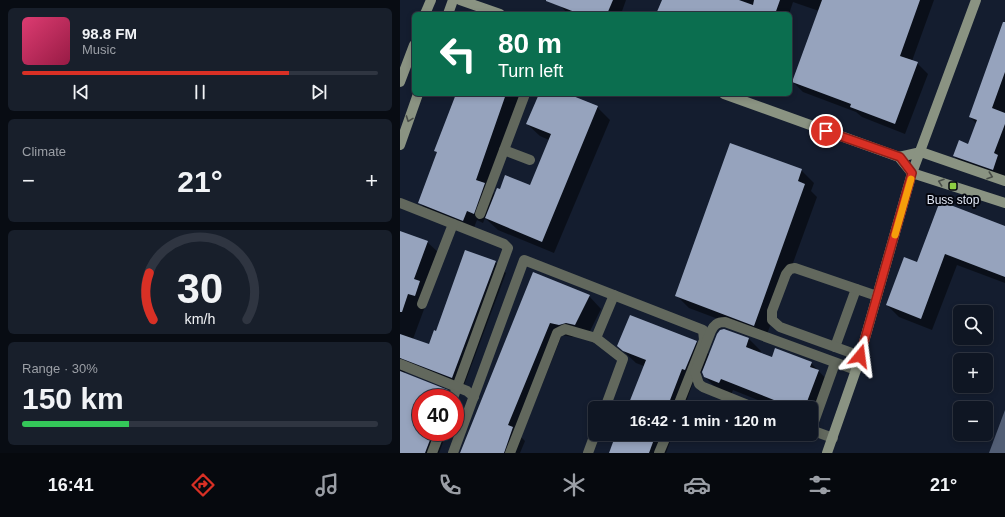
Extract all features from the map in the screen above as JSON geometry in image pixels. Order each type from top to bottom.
[{"type":"street","points":[[426,12],[431,0]]},
{"type":"street","points":[[449,12],[453,0]]},
{"type":"street","points":[[460,0],[494,12]]},
{"type":"street","points":[[827,453],[856,370],[912,173],[976,0]]},
{"type":"street","points":[[400,82],[412,50]]},
{"type":"street","points":[[400,145],[417,96]]},
{"type":"street","points":[[480,214],[524,96]]},
{"type":"street","points":[[730,96],[900,157],[921,152],[1005,181]]},
{"type":"street","points":[[504,150],[530,160]]},
{"type":"street","points":[[900,157],[912,173],[1005,203]]},
{"type":"street","points":[[400,203],[507,245],[508,251],[457,387]]},
{"type":"street","points":[[422,304],[453,224]]},
{"type":"street","points":[[453,453],[524,260],[703,330],[704,340],[680,401]]},
{"type":"street","points":[[860,356],[780,327],[772,320],[772,311],[786,274],[790,269],[795,268],[877,296]]},
{"type":"street","points":[[835,348],[856,289]]},
{"type":"street","points":[[596,338],[614,295]]},
{"type":"street","points":[[738,401],[703,387],[696,379],[695,372],[711,331],[719,322],[725,322],[856,370]]},
{"type":"street","points":[[510,453],[557,333],[565,329],[596,338],[623,359],[608,401]]},
{"type":"street","points":[[818,410],[835,363]]},
{"type":"street","points":[[400,364],[467,390],[474,397]]},
{"type":"street","points":[[818,433],[833,438]]},
{"type":"street","points":[[432,453],[437,441]]},
{"type":"street","points":[[588,453],[592,441]]},
{"type":"street","points":[[659,453],[664,441]]},
{"type":"water","points":[[1005,410],[1005,453],[989,453]]},
{"type":"building","points":[[613,0],[608,12],[575,12],[546,1]]},
{"type":"building","points":[[662,0],[739,0],[753,5],[754,0],[780,0],[776,12],[657,12]]},
{"type":"building","points":[[822,0],[920,0],[900,56],[918,62],[895,124],[850,107],[851,104],[792,82]]},
{"type":"building","points":[[1003,22],[1005,22],[1005,72],[992,108],[1005,113],[1005,124],[994,153],[998,155],[993,170],[953,156],[959,140],[968,144],[977,120],[969,117]]},
{"type":"building","points":[[455,96],[505,96],[476,180],[485,183],[474,214],[467,211],[463,221],[418,203],[437,152],[434,151]]},
{"type":"building","points":[[538,96],[573,96],[598,106],[542,242],[485,218],[497,188],[500,189],[505,175],[530,185],[551,134],[526,124]]},
{"type":"building","points":[[730,143],[802,169],[798,181],[805,184],[754,326],[675,296]]},
{"type":"building","points":[[940,201],[1005,226],[1005,277],[945,254],[921,319],[886,305],[904,257],[917,262]]},
{"type":"building","points":[[400,231],[428,241],[414,279],[420,281],[415,296],[408,294],[402,312],[400,312]]},
{"type":"building","points":[[465,250],[496,261],[452,378],[400,358],[400,334],[429,344],[434,330],[436,331]]},
{"type":"building","points":[[533,272],[590,295],[575,325],[566,323],[559,325],[550,323],[508,425],[513,427],[504,453],[460,453]]},
{"type":"building","points":[[630,315],[697,341],[685,370],[682,369],[670,401],[630,401],[646,360],[623,351],[617,346]]},
{"type":"building","points":[[724,329],[749,338],[746,347],[772,357],[775,348],[812,362],[810,367],[819,370],[807,401],[776,401],[721,379],[719,383],[704,377],[702,372],[720,330]]},
{"type":"building","points":[[400,371],[445,389],[412,389],[412,441],[430,441],[425,453],[400,453]]},
{"type":"building","points":[[613,441],[653,441],[649,453],[609,453]]},
{"type":"slow traffic","points":[[895,235],[911,179]]},
{"type":"place","name":"Buss stop","points":[[953,186]]},
{"type":"route","points":[[826,131],[900,157],[912,173],[860,356]]}]
